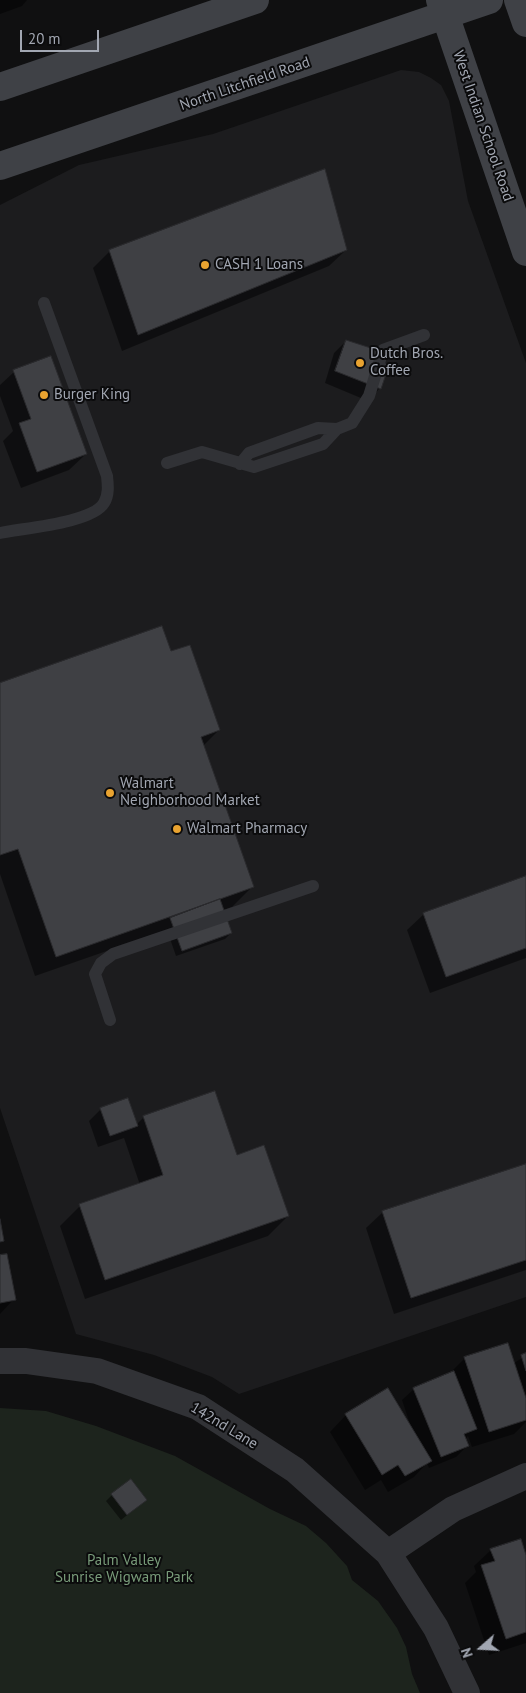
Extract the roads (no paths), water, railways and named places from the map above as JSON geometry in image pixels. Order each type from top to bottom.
[{"type":"main road","points":[[0,87],[255,0]]},
{"type":"main road","name":"North Litchfield Road","points":[[0,166],[443,8],[489,0]]},
{"type":"main road","points":[[518,0],[526,23]]},
{"type":"main road","name":"West Indian School Road","points":[[443,8],[526,252]]},
{"type":"street","name":"142nd Lane","points":[[0,1361],[26,1361],[97,1371],[198,1407],[295,1470],[388,1553],[436,1628],[467,1693]]},
{"type":"street","points":[[388,1553],[453,1508],[526,1476]]},
{"type":"lane","points":[[0,532],[85,518],[98,511],[105,502],[108,489],[107,476],[44,303]]},
{"type":"lane","points":[[167,463],[202,452],[240,464],[249,453],[266,446],[318,428],[337,429],[352,423],[369,396],[384,350],[424,335]]},
{"type":"lane","points":[[110,1020],[95,974],[101,962],[113,954],[313,886]]},
{"type":"place","name":"CASH 1 Loans","points":[[205,265]]},
{"type":"place","name":"Dutch Bros. Coffee","points":[[360,363]]},
{"type":"place","name":"Burger King","points":[[44,395]]},
{"type":"place","name":"Walmart Neighborhood Market","points":[[110,793]]},
{"type":"place","name":"Walmart Pharmacy","points":[[177,829]]},
{"type":"park label","name":"Palm Valley Sunrise Wigwam Park","points":[[124,1570]]}]
